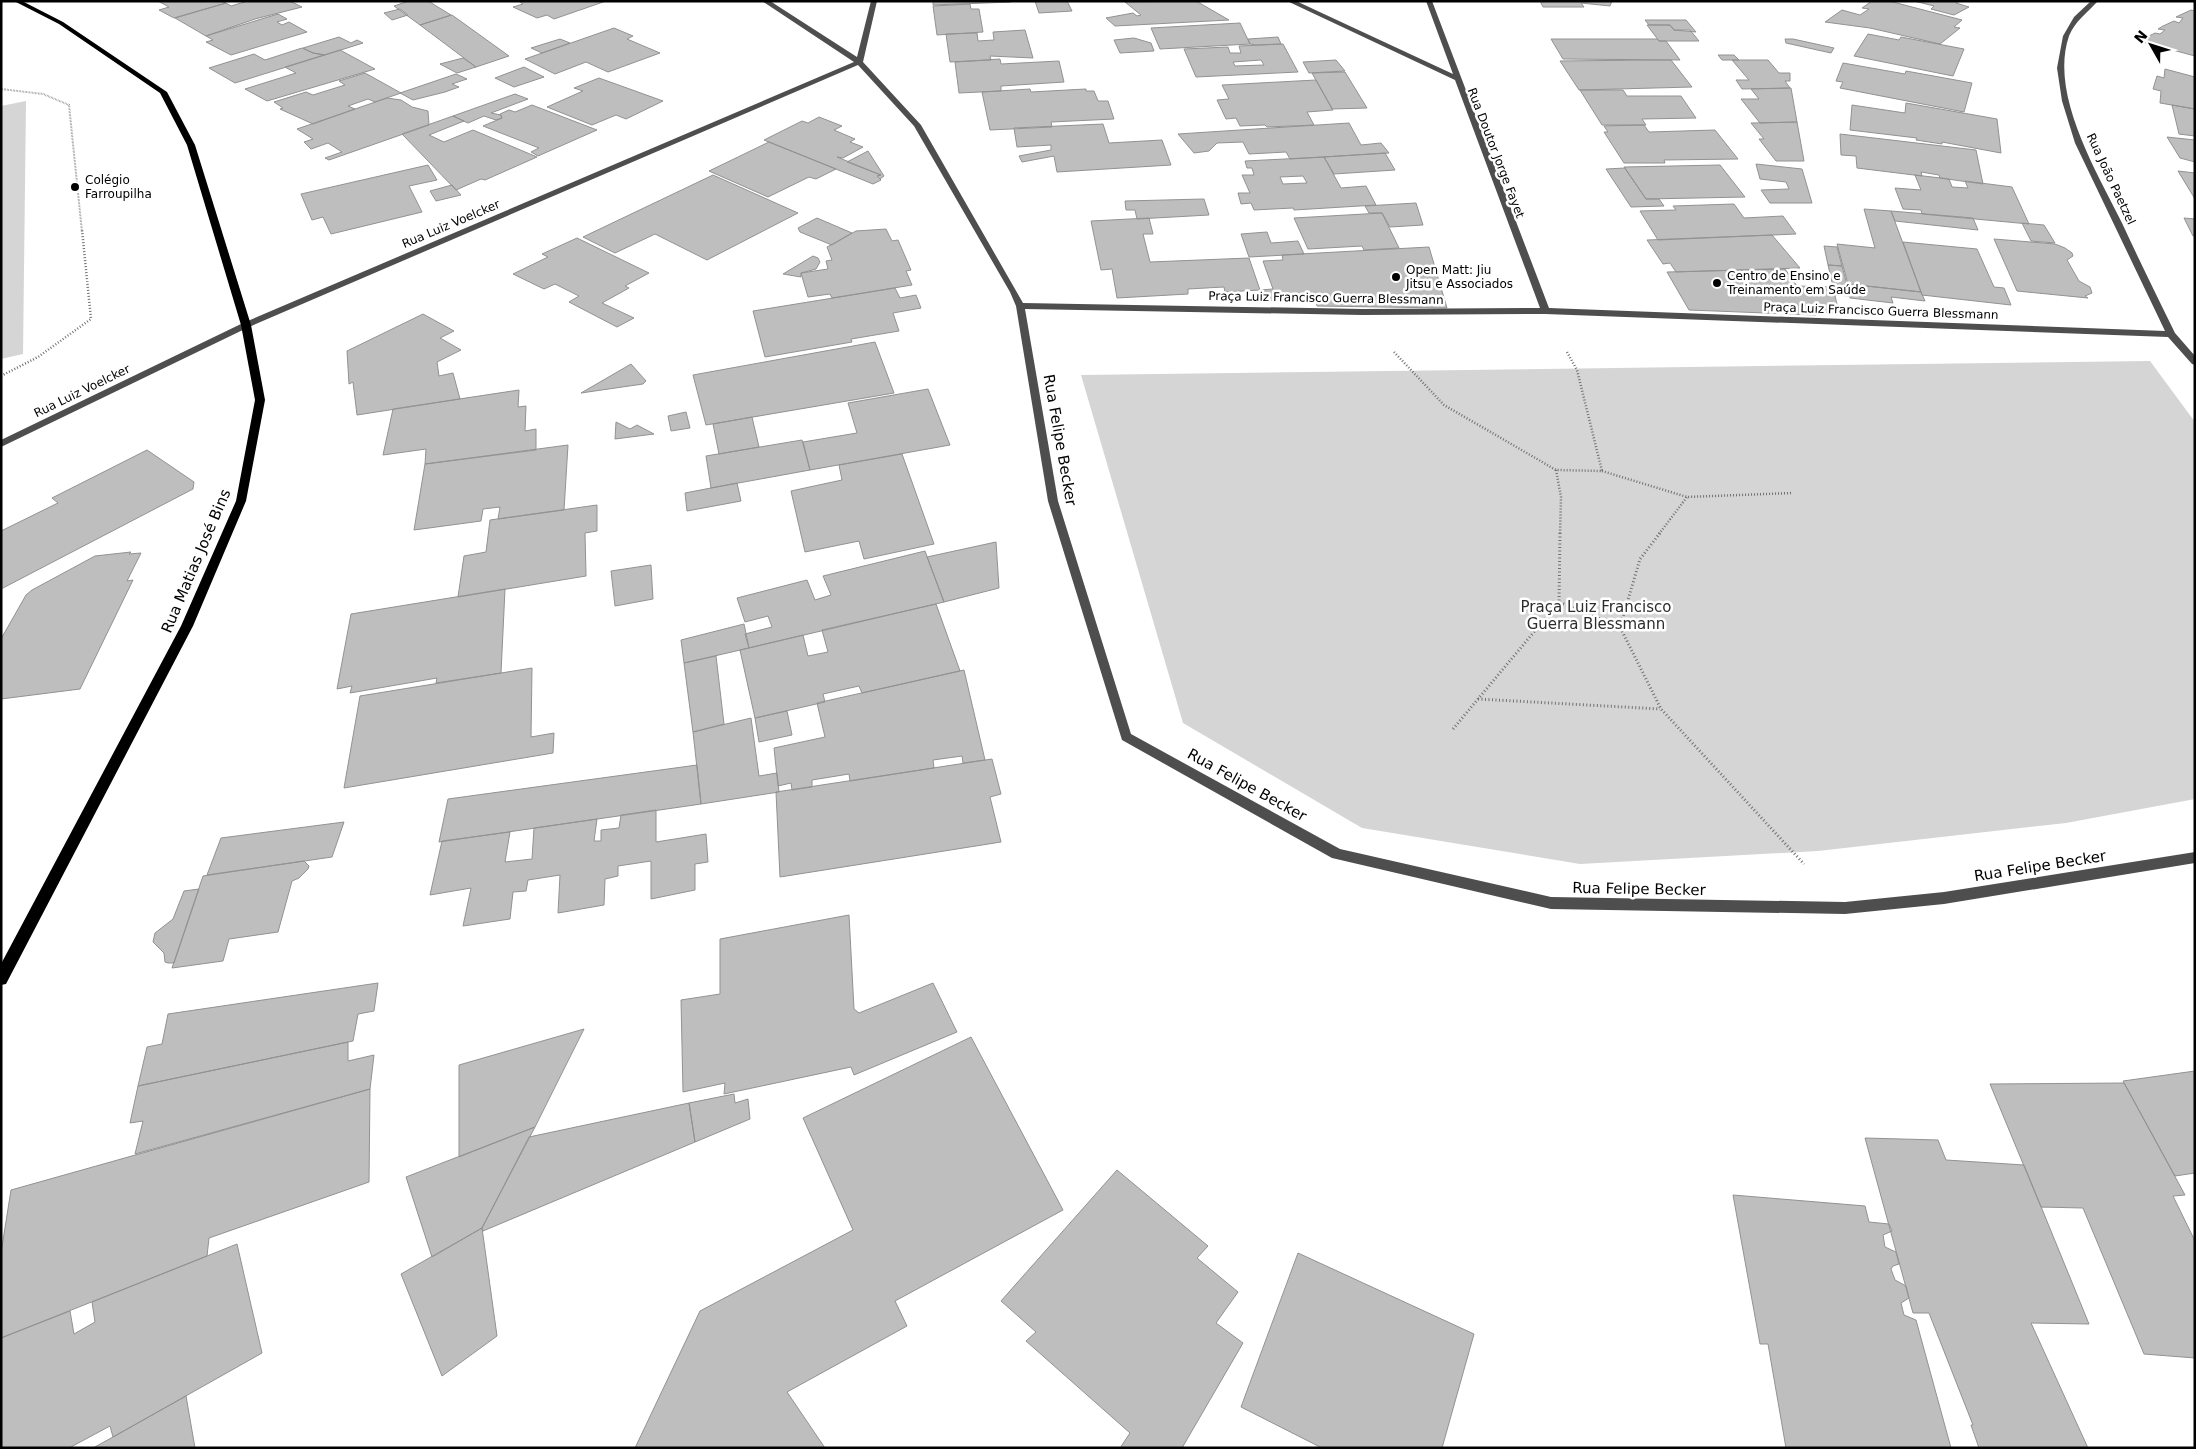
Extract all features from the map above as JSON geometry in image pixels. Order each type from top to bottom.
[{"type":"main road","name":"Rua Matias José Bins","points":[[1,980],[187,626],[241,502],[260,400],[246,325],[191,146],[162,92],[61,23],[17,1]]},
{"type":"street","name":"Rua Felipe Becker","points":[[765,1],[859,62],[917,125],[1014,292],[1020,306],[1053,501],[1126,737],[1337,854],[1551,903],[1845,908],[1944,898],[2195,857]]},
{"type":"street","points":[[859,62],[874,1]]},
{"type":"street","points":[[1290,1],[1456,78]]},
{"type":"street","name":"Rua Doutor Jorge Fayet","points":[[1429,1],[1456,78],[1545,312]]},
{"type":"street","name":"Rua João Paetzel","points":[[2095,1],[2076,18],[2066,36],[2060,68],[2066,101],[2079,143],[2171,334],[2195,362]]},
{"type":"street","name":"Rua Luiz Voelcker","points":[[1,444],[246,325],[859,62]]},
{"type":"street","name":"Praça Luiz Francisco Guerra Blessmann","points":[[1020,306],[1362,312],[1545,312],[2171,334]]},
{"type":"path","points":[[1,89],[43,94],[70,105],[91,319],[38,357],[1,376]]},
{"type":"path","points":[[1362,312],[1402,362],[1444,405],[1556,470],[1602,471],[1687,497],[1792,493]]},
{"type":"path","points":[[1545,312],[1577,370],[1602,471]]},
{"type":"path","points":[[1453,729],[1559,602],[1561,497],[1556,470]]},
{"type":"path","points":[[1620,627],[1640,559],[1687,497]]},
{"type":"path","points":[[1559,602],[1620,627],[1661,709],[1845,908]]},
{"type":"path","points":[[1478,699],[1661,709]]},
{"type":"green space","points":[[26,101],[23,354],[1,359],[1,106]]},
{"type":"green space","name":"Praça Luiz Francisco Guerra Blessmann","points":[[2150,361],[2195,422],[2195,799],[2066,823],[1818,851],[1580,864],[1362,828],[1183,723],[1081,375]]},
{"type":"building","points":[[158,1],[221,1],[226,3],[174,18],[159,10],[169,7]]},
{"type":"building","points":[[248,1],[290,1],[302,7],[255,19],[206,36],[175,18],[226,3],[231,6]]},
{"type":"building","points":[[409,1],[428,1],[451,15],[420,25],[394,6]]},
{"type":"building","points":[[606,1],[554,19],[547,15],[537,18],[513,7],[523,4],[520,2]]},
{"type":"building","points":[[933,1],[1011,1],[1011,2],[933,5]]},
{"type":"building","points":[[1035,1],[1067,1],[1072,11],[1039,13]]},
{"type":"building","points":[[1196,1],[1229,20],[1115,26],[1106,18],[1133,13],[1137,16],[1141,15],[1125,2]]},
{"type":"building","points":[[1540,1],[1612,1],[1610,6],[1581,3],[1584,7],[1543,7]]},
{"type":"building","points":[[1872,1],[1889,1],[1962,20],[1954,27],[1960,28],[1940,44],[1870,28],[1825,22],[1842,10],[1860,15],[1869,9],[1862,8]]},
{"type":"building","points":[[1914,1],[1959,1],[1956,3],[1969,7],[1954,15],[1931,9],[1934,6]]},
{"type":"building","points":[[970,4],[971,9],[979,9],[983,32],[937,35],[933,6]]},
{"type":"building","points":[[400,9],[408,15],[392,20],[384,13]]},
{"type":"building","points":[[2191,10],[2195,11],[2195,56],[2139,41],[2155,33],[2160,34],[2165,30],[2158,29],[2174,21],[2179,23],[2183,18],[2176,17]]},
{"type":"building","points":[[278,14],[287,19],[277,22],[282,25],[289,22],[307,32],[231,55],[206,42],[213,40],[206,36]]},
{"type":"building","points":[[452,15],[509,56],[476,67],[420,25]]},
{"type":"building","points":[[1645,20],[1686,20],[1696,32],[1674,30],[1670,25],[1649,25]]},
{"type":"building","points":[[1240,23],[1250,44],[1160,49],[1151,28]]},
{"type":"building","points":[[1647,25],[1670,25],[1674,30],[1690,30],[1699,41],[1659,41]]},
{"type":"building","points":[[614,28],[633,36],[627,39],[660,53],[608,72],[586,62],[555,74],[525,59]]},
{"type":"building","points":[[1025,30],[1033,58],[990,56],[991,60],[950,62],[946,34],[977,33],[978,41],[994,40],[993,32]]},
{"type":"building","points":[[1868,34],[1899,40],[1901,37],[1964,49],[1953,76],[1854,56]]},
{"type":"building","points":[[339,37],[351,43],[357,40],[363,43],[325,55],[313,53],[303,48]]},
{"type":"building","points":[[1278,37],[1281,44],[1256,45],[1250,44],[1248,39]]},
{"type":"building","points":[[1134,38],[1151,43],[1154,51],[1120,53],[1114,40]]},
{"type":"building","points":[[560,39],[570,43],[542,53],[531,48]]},
{"type":"building","points":[[1551,39],[1657,39],[1659,41],[1666,41],[1680,60],[1563,59]]},
{"type":"building","points":[[1785,39],[1834,48],[1831,53],[1786,43]]},
{"type":"building","points":[[1283,44],[1298,72],[1196,77],[1184,49],[1228,47],[1230,53],[1241,53],[1239,46]],"holes":[[[1261,60],[1264,65],[1235,66],[1233,62]]]},
{"type":"building","points":[[302,48],[313,53],[325,55],[235,83],[209,68],[254,54],[265,60]]},
{"type":"building","points":[[340,50],[375,69],[267,101],[245,89],[296,73],[285,67]]},
{"type":"building","points":[[1718,55],[1734,55],[1739,60],[1722,60]]},
{"type":"building","points":[[463,58],[476,67],[457,73],[440,64]]},
{"type":"building","points":[[1000,59],[1001,64],[1059,61],[1064,82],[1001,86],[1001,91],[959,93],[955,62]]},
{"type":"building","points":[[1336,60],[1345,71],[1309,73],[1303,62]]},
{"type":"building","points":[[1671,60],[1692,87],[1579,90],[1560,61]]},
{"type":"building","points":[[1732,60],[1768,60],[1779,73],[1790,73],[1790,81],[1785,81],[1790,88],[1742,89],[1736,80],[1749,80]]},
{"type":"building","points":[[1843,63],[1905,74],[1906,71],[1972,83],[1964,112],[1840,88],[1843,82],[1836,81]]},
{"type":"building","points":[[524,67],[544,77],[514,87],[495,78]]},
{"type":"building","points":[[2165,69],[2195,77],[2195,109],[2160,103],[2161,91],[2153,89],[2157,76],[2164,78]]},
{"type":"building","points":[[1345,72],[1367,108],[1332,109],[1312,73]]},
{"type":"building","points":[[365,73],[401,93],[375,102],[368,99],[348,106],[355,109],[313,124],[280,109],[283,108],[274,102],[306,92],[313,95],[345,85],[339,81]]},
{"type":"building","points":[[456,74],[467,79],[452,84],[459,87],[445,92],[413,100],[400,93]]},
{"type":"building","points":[[599,78],[663,101],[626,119],[616,115],[592,125],[547,107],[583,91],[574,88]]},
{"type":"building","points":[[1316,80],[1333,110],[1307,112],[1314,125],[1240,126],[1236,118],[1226,119],[1217,100],[1229,99],[1222,85]]},
{"type":"building","points":[[1791,88],[1797,122],[1760,123],[1741,99],[1759,99],[1751,89]]},
{"type":"building","points":[[1030,89],[1031,92],[1086,89],[1086,91],[1094,91],[1098,101],[1108,101],[1114,119],[1051,122],[1052,127],[990,130],[982,92]]},
{"type":"building","points":[[1580,90],[1623,90],[1627,96],[1681,96],[1696,118],[1642,119],[1646,125],[1602,125]]},
{"type":"building","points":[[515,94],[528,99],[491,113],[501,115],[502,118],[496,120],[484,116],[468,123],[453,116]]},
{"type":"building","points":[[387,98],[401,100],[412,107],[428,111],[429,125],[329,160],[325,158],[342,152],[328,143],[311,149],[304,142],[313,139],[297,129]]},
{"type":"building","points":[[1906,103],[1997,119],[2001,153],[1942,142],[1942,144],[1916,140],[1917,138],[1850,130],[1852,105],[1905,113]]},
{"type":"building","points":[[532,105],[597,130],[538,156],[531,152],[539,148],[483,126],[502,118],[500,114],[509,110],[515,112]]},
{"type":"building","points":[[2172,105],[2195,109],[2195,136],[2179,134]]},
{"type":"building","points":[[453,116],[464,121],[429,135],[444,142],[473,130],[537,157],[485,180],[481,179],[456,190],[402,134]]},
{"type":"building","points":[[819,117],[842,126],[834,130],[855,139],[850,142],[863,147],[843,158],[837,157],[881,175],[877,176],[881,180],[873,184],[764,140],[802,121],[808,123]]},
{"type":"building","points":[[1797,122],[1804,161],[1776,161],[1759,139],[1764,139],[1751,123]]},
{"type":"building","points":[[1349,123],[1361,145],[1381,143],[1389,153],[1290,159],[1286,152],[1249,154],[1243,142],[1217,143],[1209,151],[1194,153],[1178,134]]},
{"type":"building","points":[[1103,124],[1109,143],[1162,140],[1171,165],[1057,172],[1054,156],[1022,162],[1019,156],[1051,150],[1051,145],[1017,147],[1014,128]]},
{"type":"building","points":[[1644,125],[1649,132],[1715,130],[1738,159],[1664,160],[1665,163],[1624,163],[1604,132],[1608,132],[1604,126]]},
{"type":"building","points":[[1840,134],[1976,150],[1983,184],[1940,178],[1939,175],[1921,172],[1922,176],[1857,168],[1856,156],[1841,155]]},
{"type":"building","points":[[2167,137],[2195,140],[2195,162],[2180,158]]},
{"type":"building","points":[[769,142],[836,169],[816,179],[809,177],[768,197],[709,171]]},
{"type":"building","points":[[868,151],[884,176],[880,179],[877,176],[881,175],[847,162]]},
{"type":"building","points":[[1385,153],[1395,170],[1334,174],[1324,157]]},
{"type":"building","points":[[1324,157],[1341,188],[1366,186],[1376,205],[1294,210],[1293,208],[1254,210],[1251,203],[1241,204],[1238,193],[1250,193],[1242,175],[1254,175],[1252,168],[1247,168],[1245,161]],"holes":[[[1303,176],[1307,183],[1283,184],[1280,177]]]},
{"type":"building","points":[[1756,164],[1802,169],[1812,203],[1770,203],[1761,190],[1789,189],[1786,182],[1760,179]]},
{"type":"building","points":[[428,165],[437,180],[409,186],[422,212],[331,234],[323,217],[312,220],[301,194]]},
{"type":"building","points":[[1720,165],[1745,197],[1646,199],[1624,167]]},
{"type":"building","points":[[1625,168],[1646,199],[1659,199],[1664,206],[1631,207],[1606,169]]},
{"type":"building","points":[[2178,171],[2195,173],[2195,199]]},
{"type":"building","points":[[713,175],[798,213],[707,260],[655,234],[615,253],[583,237]]},
{"type":"building","points":[[1915,175],[1949,179],[1952,187],[1968,188],[1965,181],[2012,187],[2029,224],[1922,214],[1921,210],[1903,209],[1895,188],[1921,190]]},
{"type":"building","points":[[452,185],[461,195],[436,201],[430,191]]},
{"type":"building","points":[[1204,199],[1209,215],[1137,219],[1135,210],[1126,210],[1125,201]]},
{"type":"building","points":[[1416,203],[1423,225],[1390,227],[1382,213],[1369,213],[1365,206]]},
{"type":"building","points":[[1734,204],[1744,218],[1783,216],[1796,234],[1658,240],[1640,211],[1676,210],[1673,206]]},
{"type":"building","points":[[1864,209],[1891,211],[1921,292],[1848,284],[1837,244],[1875,248]]},
{"type":"building","points":[[1891,211],[1973,218],[1978,230],[1895,221]]},
{"type":"building","points":[[1382,213],[1399,248],[1364,250],[1362,246],[1308,249],[1294,218]]},
{"type":"building","points":[[817,218],[852,233],[832,245],[800,232],[798,228]]},
{"type":"building","points":[[1149,218],[1153,234],[1143,234],[1150,262],[1249,258],[1260,290],[1225,292],[1224,287],[1188,289],[1188,294],[1117,298],[1112,269],[1101,270],[1091,221]]},
{"type":"building","points":[[2184,218],[2195,219],[2195,236],[2193,236]]},
{"type":"building","points":[[2022,223],[2044,225],[2055,243],[2031,241]]},
{"type":"building","points":[[886,229],[892,241],[898,240],[911,270],[906,271],[912,285],[832,298],[830,294],[808,297],[801,273],[828,269],[826,261],[832,260],[827,247],[856,231]]},
{"type":"building","points":[[1267,232],[1271,243],[1298,241],[1304,254],[1249,257],[1241,234]]},
{"type":"building","points":[[1772,235],[1800,268],[1676,272],[1670,263],[1663,264],[1647,240]]},
{"type":"building","points":[[577,238],[649,273],[625,286],[629,288],[602,303],[634,318],[617,327],[569,302],[579,296],[555,284],[544,289],[513,274],[548,257],[542,254]]},
{"type":"building","points":[[1994,239],[2055,244],[2065,248],[2072,253],[2073,256],[2067,260],[2079,281],[2090,287],[2092,293],[2085,296],[2088,298],[2017,291]]},
{"type":"building","points":[[1903,242],[1977,249],[1994,287],[2004,288],[2011,305],[1922,295]]},
{"type":"building","points":[[1824,246],[1837,247],[1842,266],[1828,265]]},
{"type":"building","points":[[1429,247],[1447,308],[1317,306],[1315,296],[1279,296],[1280,300],[1264,301],[1260,290],[1273,289],[1263,261],[1283,260],[1282,255]]},
{"type":"building","points":[[813,256],[818,258],[820,262],[816,269],[801,273],[801,277],[783,274]]},
{"type":"building","points":[[1828,265],[1842,266],[1850,296],[1835,295]]},
{"type":"building","points":[[1785,269],[1797,286],[1833,287],[1839,313],[1814,312],[1816,315],[1689,310],[1667,272]]},
{"type":"building","points":[[1848,284],[1921,292],[1925,301],[1891,297],[1893,303],[1850,298]]},
{"type":"building","points":[[895,288],[900,298],[916,295],[921,308],[893,313],[899,331],[851,339],[852,342],[765,357],[753,311]]},
{"type":"building","points":[[423,314],[454,331],[440,338],[461,350],[437,362],[439,376],[453,373],[460,399],[357,415],[353,382],[349,384],[347,351]]},
{"type":"building","points":[[875,342],[894,393],[706,425],[693,375]]},
{"type":"building","points":[[631,364],[646,381],[643,384],[581,393]]},
{"type":"building","points":[[928,389],[950,445],[810,470],[803,442],[857,433],[848,403]]},
{"type":"building","points":[[519,390],[518,407],[526,406],[525,431],[536,429],[536,450],[425,464],[426,449],[383,455],[393,409]]},
{"type":"building","points":[[686,412],[690,428],[671,431],[668,416]]},
{"type":"building","points":[[752,417],[759,447],[719,454],[713,424]]},
{"type":"building","points":[[616,422],[630,429],[637,425],[654,434],[615,439]]},
{"type":"building","points":[[802,440],[810,470],[711,488],[706,456]]},
{"type":"building","points":[[568,445],[564,510],[498,519],[500,507],[483,509],[481,521],[414,530],[425,464]]},
{"type":"building","points":[[147,450],[194,482],[193,489],[1,589],[1,531],[58,503],[52,498]]},
{"type":"building","points":[[902,454],[934,544],[864,559],[859,541],[805,552],[791,491],[842,480],[839,465]]},
{"type":"building","points":[[737,483],[741,501],[687,511],[685,493]]},
{"type":"building","points":[[597,505],[597,531],[585,533],[586,576],[458,597],[464,556],[486,552],[490,520]]},
{"type":"building","points":[[996,542],[999,588],[944,602],[927,557]]},
{"type":"building","points":[[925,551],[944,602],[749,648],[745,634],[772,627],[768,616],[745,622],[737,598],[807,580],[815,600],[831,595],[823,576]]},
{"type":"building","points":[[131,552],[129,554],[141,553],[127,581],[133,580],[80,689],[1,699],[1,639],[26,595],[95,556]]},
{"type":"building","points":[[651,565],[653,599],[615,606],[611,571]]},
{"type":"building","points":[[505,589],[501,673],[436,683],[437,678],[350,693],[352,686],[337,689],[351,614]]},
{"type":"building","points":[[936,604],[960,671],[862,693],[859,686],[823,694],[825,702],[755,718],[740,650],[803,635],[808,656],[828,652],[822,630]]},
{"type":"building","points":[[744,624],[749,648],[684,663],[681,640]]},
{"type":"building","points":[[716,656],[724,724],[693,732],[684,663]]},
{"type":"building","points":[[532,668],[531,737],[554,733],[553,753],[344,788],[360,696]]},
{"type":"building","points":[[964,670],[985,760],[963,763],[962,756],[933,760],[934,768],[850,781],[849,774],[812,780],[812,787],[792,790],[791,783],[778,786],[774,748],[825,737],[817,703]]},
{"type":"building","points":[[787,711],[792,735],[759,742],[755,718]]},
{"type":"building","points":[[751,718],[759,776],[777,773],[779,792],[701,804],[693,732]]},
{"type":"building","points":[[992,759],[1001,794],[990,797],[1001,842],[780,877],[776,792]]},
{"type":"building","points":[[697,765],[701,804],[439,842],[448,799]]},
{"type":"building","points":[[656,810],[656,842],[706,834],[708,862],[695,864],[695,890],[651,899],[651,861],[618,866],[618,876],[605,879],[604,905],[558,913],[560,875],[528,880],[526,891],[513,892],[510,919],[463,926],[471,888],[430,895],[442,841],[510,832],[505,862],[532,859],[534,828],[597,819],[594,841],[601,841],[601,830],[619,828],[621,815]]},
{"type":"building","points":[[344,822],[332,857],[207,875],[221,838]]},
{"type":"building","points":[[304,861],[309,866],[308,869],[299,878],[292,881],[278,932],[229,939],[223,961],[172,968],[203,876]]},
{"type":"building","points":[[199,889],[174,963],[165,962],[164,953],[153,942],[155,933],[173,919],[184,891]]},
{"type":"building","points":[[849,915],[854,1009],[859,1013],[933,983],[957,1032],[854,1075],[851,1067],[724,1094],[725,1083],[683,1092],[681,1000],[720,994],[720,939]]},
{"type":"building","points":[[378,983],[374,1011],[358,1014],[353,1041],[138,1086],[147,1047],[162,1044],[168,1014]]},
{"type":"building","points":[[584,1029],[535,1127],[459,1157],[459,1065]]},
{"type":"building","points":[[971,1037],[1063,1210],[895,1301],[907,1326],[787,1392],[825,1448],[635,1448],[700,1311],[853,1230],[803,1118]]},
{"type":"building","points":[[348,1042],[348,1061],[374,1055],[370,1089],[135,1154],[143,1121],[130,1123],[138,1086]]},
{"type":"building","points":[[2195,1071],[2195,1173],[2175,1176],[2123,1081]]},
{"type":"building","points":[[2124,1083],[2185,1195],[2173,1196],[2195,1241],[2195,1358],[2144,1354],[2083,1208],[2041,1207],[1990,1084]]},
{"type":"building","points":[[370,1089],[369,1182],[209,1238],[207,1256],[1,1338],[1,1253],[11,1190]]},
{"type":"building","points":[[734,1094],[735,1103],[748,1099],[750,1119],[695,1142],[689,1103]]},
{"type":"building","points":[[689,1103],[695,1142],[483,1231],[482,1228],[529,1137]]},
{"type":"building","points":[[535,1127],[482,1228],[432,1257],[406,1177]]},
{"type":"building","points":[[1865,1138],[1938,1140],[1946,1160],[2024,1165],[2089,1324],[2031,1323],[2088,1448],[1979,1448],[1971,1425],[1973,1425],[1929,1313],[1913,1313]]},
{"type":"building","points":[[1117,1170],[1208,1246],[1197,1258],[1238,1292],[1216,1323],[1243,1343],[1182,1448],[1120,1448],[1130,1433],[1026,1341],[1036,1332],[1001,1301]]},
{"type":"building","points":[[1733,1195],[1865,1206],[1869,1222],[1889,1224],[1892,1231],[1883,1235],[1885,1247],[1896,1252],[1899,1264],[1891,1269],[1895,1280],[1906,1286],[1909,1298],[1901,1303],[1904,1315],[1916,1320],[1951,1448],[1786,1448],[1768,1344],[1760,1344]]},
{"type":"building","points":[[482,1228],[497,1336],[442,1376],[401,1274]]},
{"type":"building","points":[[237,1244],[262,1353],[113,1437],[110,1426],[69,1448],[1,1448],[1,1338],[70,1311],[74,1334],[95,1322],[92,1302]]},
{"type":"building","points":[[1298,1253],[1474,1334],[1442,1448],[1322,1448],[1241,1407]]},
{"type":"building","points":[[186,1396],[195,1448],[93,1448],[113,1437]]},
{"type":"place","name":"Colégio Farroupilha","points":[[75,187]]},
{"type":"place","name":"Open Matt: Jiu Jitsu e Associados","points":[[1396,277]]},
{"type":"place","name":"Centro de Ensino e Treinamento em Saúde","points":[[1717,283]]}]
